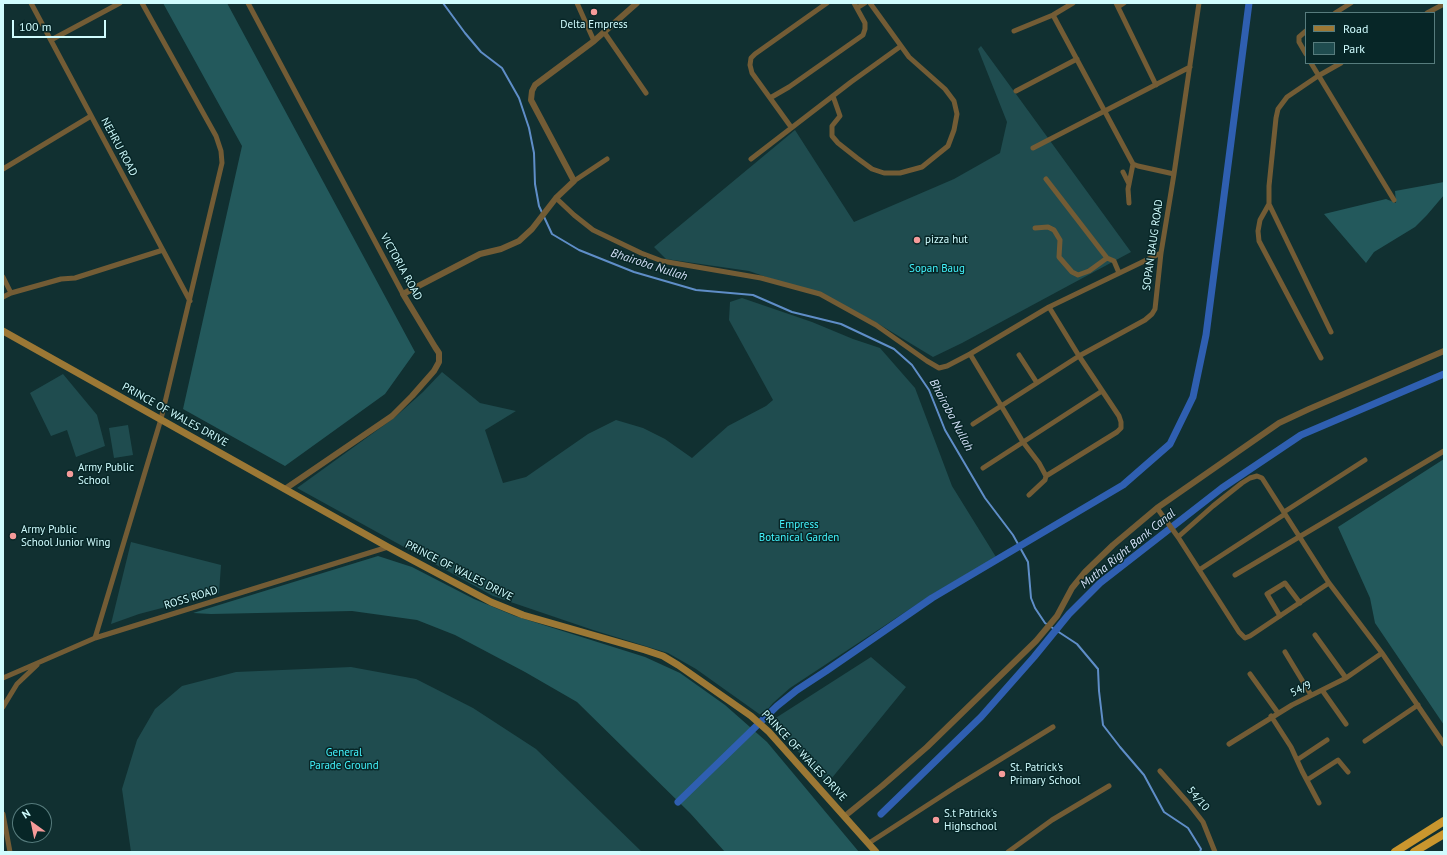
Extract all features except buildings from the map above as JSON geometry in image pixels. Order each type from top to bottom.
[{"type":"highway","points":[[1395,852],[1444,821]]},
{"type":"highway","points":[[1414,852],[1443,836]]},
{"type":"main road","name":"PRINCE OF WALES DRIVE","points":[[3,331],[388,547],[490,602],[523,615],[663,656],[751,716],[769,732],[876,852]]},
{"type":"street","name":"NEHRU ROAD","points":[[31,3],[190,301]]},
{"type":"street","points":[[51,40],[120,3]]},
{"type":"street","points":[[95,638],[161,419],[222,162],[221,151],[216,136],[142,3]]},
{"type":"street","name":"VICTORIA ROAD","points":[[248,3],[403,294],[439,353],[439,362],[412,396],[392,416],[284,489]]},
{"type":"street","points":[[577,3],[594,41]]},
{"type":"street","points":[[574,181],[531,100],[531,96],[535,85],[594,41],[637,3]]},
{"type":"street","points":[[791,128],[752,73],[750,65],[751,58],[827,3]]},
{"type":"street","points":[[770,98],[789,87],[863,35],[865,23],[855,6],[865,3]]},
{"type":"street","points":[[833,96],[840,116],[832,126],[832,136],[838,143],[872,169],[884,173],[900,173],[922,166],[948,146],[954,130],[956,114],[954,101],[945,89],[916,64],[870,3]]},
{"type":"street","points":[[1014,31],[1053,15],[1073,3]]},
{"type":"street","points":[[1124,3],[1117,5],[1156,85]]},
{"type":"street","name":"SOPAN BAUG ROAD","points":[[973,424],[1079,356],[1145,320],[1155,309],[1161,253],[1199,3]]},
{"type":"street","points":[[1337,12],[1351,3]]},
{"type":"street","points":[[1430,12],[1444,4]]},
{"type":"street","points":[[1053,15],[1133,164],[1129,184],[1129,203]]},
{"type":"street","points":[[604,32],[646,93]]},
{"type":"street","points":[[1305,32],[1299,37],[1299,42],[1305,52]]},
{"type":"street","points":[[751,159],[901,46]]},
{"type":"street","points":[[1016,91],[1077,59]]},
{"type":"street","points":[[1312,64],[1394,200]]},
{"type":"street","points":[[1321,358],[1259,241],[1258,231],[1260,220],[1269,204],[1278,109],[1287,97],[1338,64]]},
{"type":"street","points":[[1033,148],[1190,67]]},
{"type":"street","points":[[3,169],[91,116]]},
{"type":"street","points":[[403,294],[480,254],[509,246],[518,241],[532,229],[556,198],[574,181],[607,159]]},
{"type":"street","points":[[1133,164],[1174,174]]},
{"type":"street","points":[[1122,172],[1129,184]]},
{"type":"street","points":[[1046,179],[1108,258],[1114,261],[1119,273]]},
{"type":"street","points":[[556,198],[592,230],[646,255],[670,262],[761,278],[820,294],[876,325],[939,368],[947,366],[970,354],[1049,307],[1161,253]]},
{"type":"street","points":[[1269,204],[1331,332]]},
{"type":"street","points":[[1035,228],[1048,227],[1054,230],[1060,240],[1059,257],[1072,272],[1078,275],[1089,271],[1108,258]]},
{"type":"street","points":[[3,297],[11,293],[61,279],[74,278],[163,250]]},
{"type":"street","points":[[3,277],[11,293]]},
{"type":"street","points":[[1029,494],[1045,480],[1046,476],[1121,428],[1119,416],[1079,356],[1049,307]]},
{"type":"street","points":[[845,816],[926,747],[1036,641],[1057,616],[1072,588],[1085,572],[1113,545],[1157,508],[1279,424],[1309,409],[1444,351]]},
{"type":"street","points":[[970,354],[1023,442],[1039,463],[1046,476]]},
{"type":"street","points":[[1019,355],[1037,383]]},
{"type":"street","points":[[983,468],[1102,391]]},
{"type":"street","points":[[1235,575],[1444,451]]},
{"type":"street","points":[[1199,570],[1365,460]]},
{"type":"street","points":[[1176,535],[1250,478],[1257,476],[1262,478],[1329,583],[1382,653],[1444,744]]},
{"type":"street","points":[[1157,508],[1199,570],[1238,632],[1245,638],[1329,583]]},
{"type":"street","name":"ROSS ROAD","points":[[3,678],[95,638],[388,547]]},
{"type":"street","points":[[1280,616],[1267,594],[1285,583],[1300,603]]},
{"type":"street","points":[[1315,635],[1346,678]]},
{"type":"street","points":[[1285,652],[1311,695]]},
{"type":"street","name":"54/9","points":[[1229,744],[1272,716],[1346,678],[1382,653]]},
{"type":"street","points":[[3,707],[17,684],[40,662]]},
{"type":"street","points":[[1250,674],[1278,713]]},
{"type":"street","points":[[1322,690],[1346,724]]},
{"type":"street","points":[[1365,741],[1418,705]]},
{"type":"street","points":[[1272,716],[1291,747],[1319,803]]},
{"type":"street","points":[[868,843],[970,777],[1053,727]]},
{"type":"street","points":[[1297,760],[1327,740]]},
{"type":"street","points":[[1307,780],[1338,760],[1348,772]]},
{"type":"street","name":"54/10","points":[[1160,772],[1190,804],[1204,822],[1214,845],[1215,852]]},
{"type":"street","points":[[1008,852],[1052,820],[1109,786]]},
{"type":"street","points":[[3,814],[10,852]]},
{"type":"green space","name":"Sopan Baug","points":[[981,46],[1131,252],[962,343],[933,357],[872,320],[817,292],[749,271],[666,259],[654,247],[795,130],[854,222],[954,179],[1000,153],[1007,122],[978,49]]},
{"type":"green space","name":"Empress Botanical Garden","points":[[742,298],[812,322],[853,339],[880,348],[915,388],[952,486],[996,557],[931,595],[790,688],[773,703],[762,716],[696,669],[668,653],[593,630],[493,596],[297,488],[394,418],[423,392],[442,372],[480,403],[516,411],[485,430],[503,483],[526,477],[588,434],[616,420],[643,428],[665,439],[692,458],[728,426],[766,406],[773,400],[729,320],[730,302]]},
{"type":"green space","points":[[63,374],[97,415],[105,446],[76,457],[67,430],[51,436],[30,393]]},
{"type":"green space","points":[[128,425],[133,455],[114,458],[109,428]]},
{"type":"green space","points":[[131,542],[221,565],[219,593],[139,614],[111,624]]},
{"type":"green space","points":[[871,657],[906,687],[827,784],[771,721]]},
{"type":"green space","name":"General Parade Ground","points":[[351,667],[416,679],[473,708],[536,749],[642,852],[131,852],[122,789],[137,740],[155,709],[182,686],[236,672]]},
{"type":"shaded area","points":[[163,3],[227,3],[415,352],[385,394],[285,466],[183,409],[242,146]]},
{"type":"shaded area","points":[[1444,182],[1444,195],[1427,215],[1415,227],[1374,252],[1366,263],[1324,214],[1386,199],[1396,203],[1395,191]]},
{"type":"shaded area","points":[[1444,459],[1444,725],[1375,623],[1370,598],[1338,527]]},
{"type":"shaded area","points":[[378,556],[412,567],[474,599],[515,616],[645,657],[680,673],[725,705],[767,742],[859,852],[725,852],[690,813],[577,702],[525,672],[455,635],[417,620],[352,611],[211,614],[193,613]]},
{"type":"waterway","name":"Bhairoba Nullah","points":[[443,3],[481,52],[502,68],[519,98],[529,128],[534,153],[535,184],[539,206],[552,234],[579,250],[634,272],[696,290],[753,295],[792,312],[841,324],[894,349],[912,365],[929,390],[945,430],[985,498],[1013,535],[1028,562],[1031,598],[1035,608],[1045,623],[1077,644],[1098,669],[1103,725],[1144,775],[1164,812],[1188,828],[1201,849],[1200,852]]},
{"type":"waterway","points":[[678,802],[777,706],[797,690],[932,598],[1123,485],[1170,444],[1193,397],[1206,335],[1249,3]]},
{"type":"waterway","name":"Mutha Right Bank Canal","points":[[881,814],[981,717],[1034,657],[1069,614],[1100,583],[1222,488],[1301,435],[1444,374]]},
{"type":"place","name":"Delta Empress","points":[[594,12]]},
{"type":"place","name":"pizza hut","points":[[917,240]]},
{"type":"place","name":"Army Public School","points":[[70,474]]},
{"type":"place","name":"Army Public School Junior Wing","points":[[13,536]]},
{"type":"place","name":"St. Patrick's Primary School","points":[[1002,774]]},
{"type":"place","name":"S.t Patrick's Highschool","points":[[936,820]]}]
